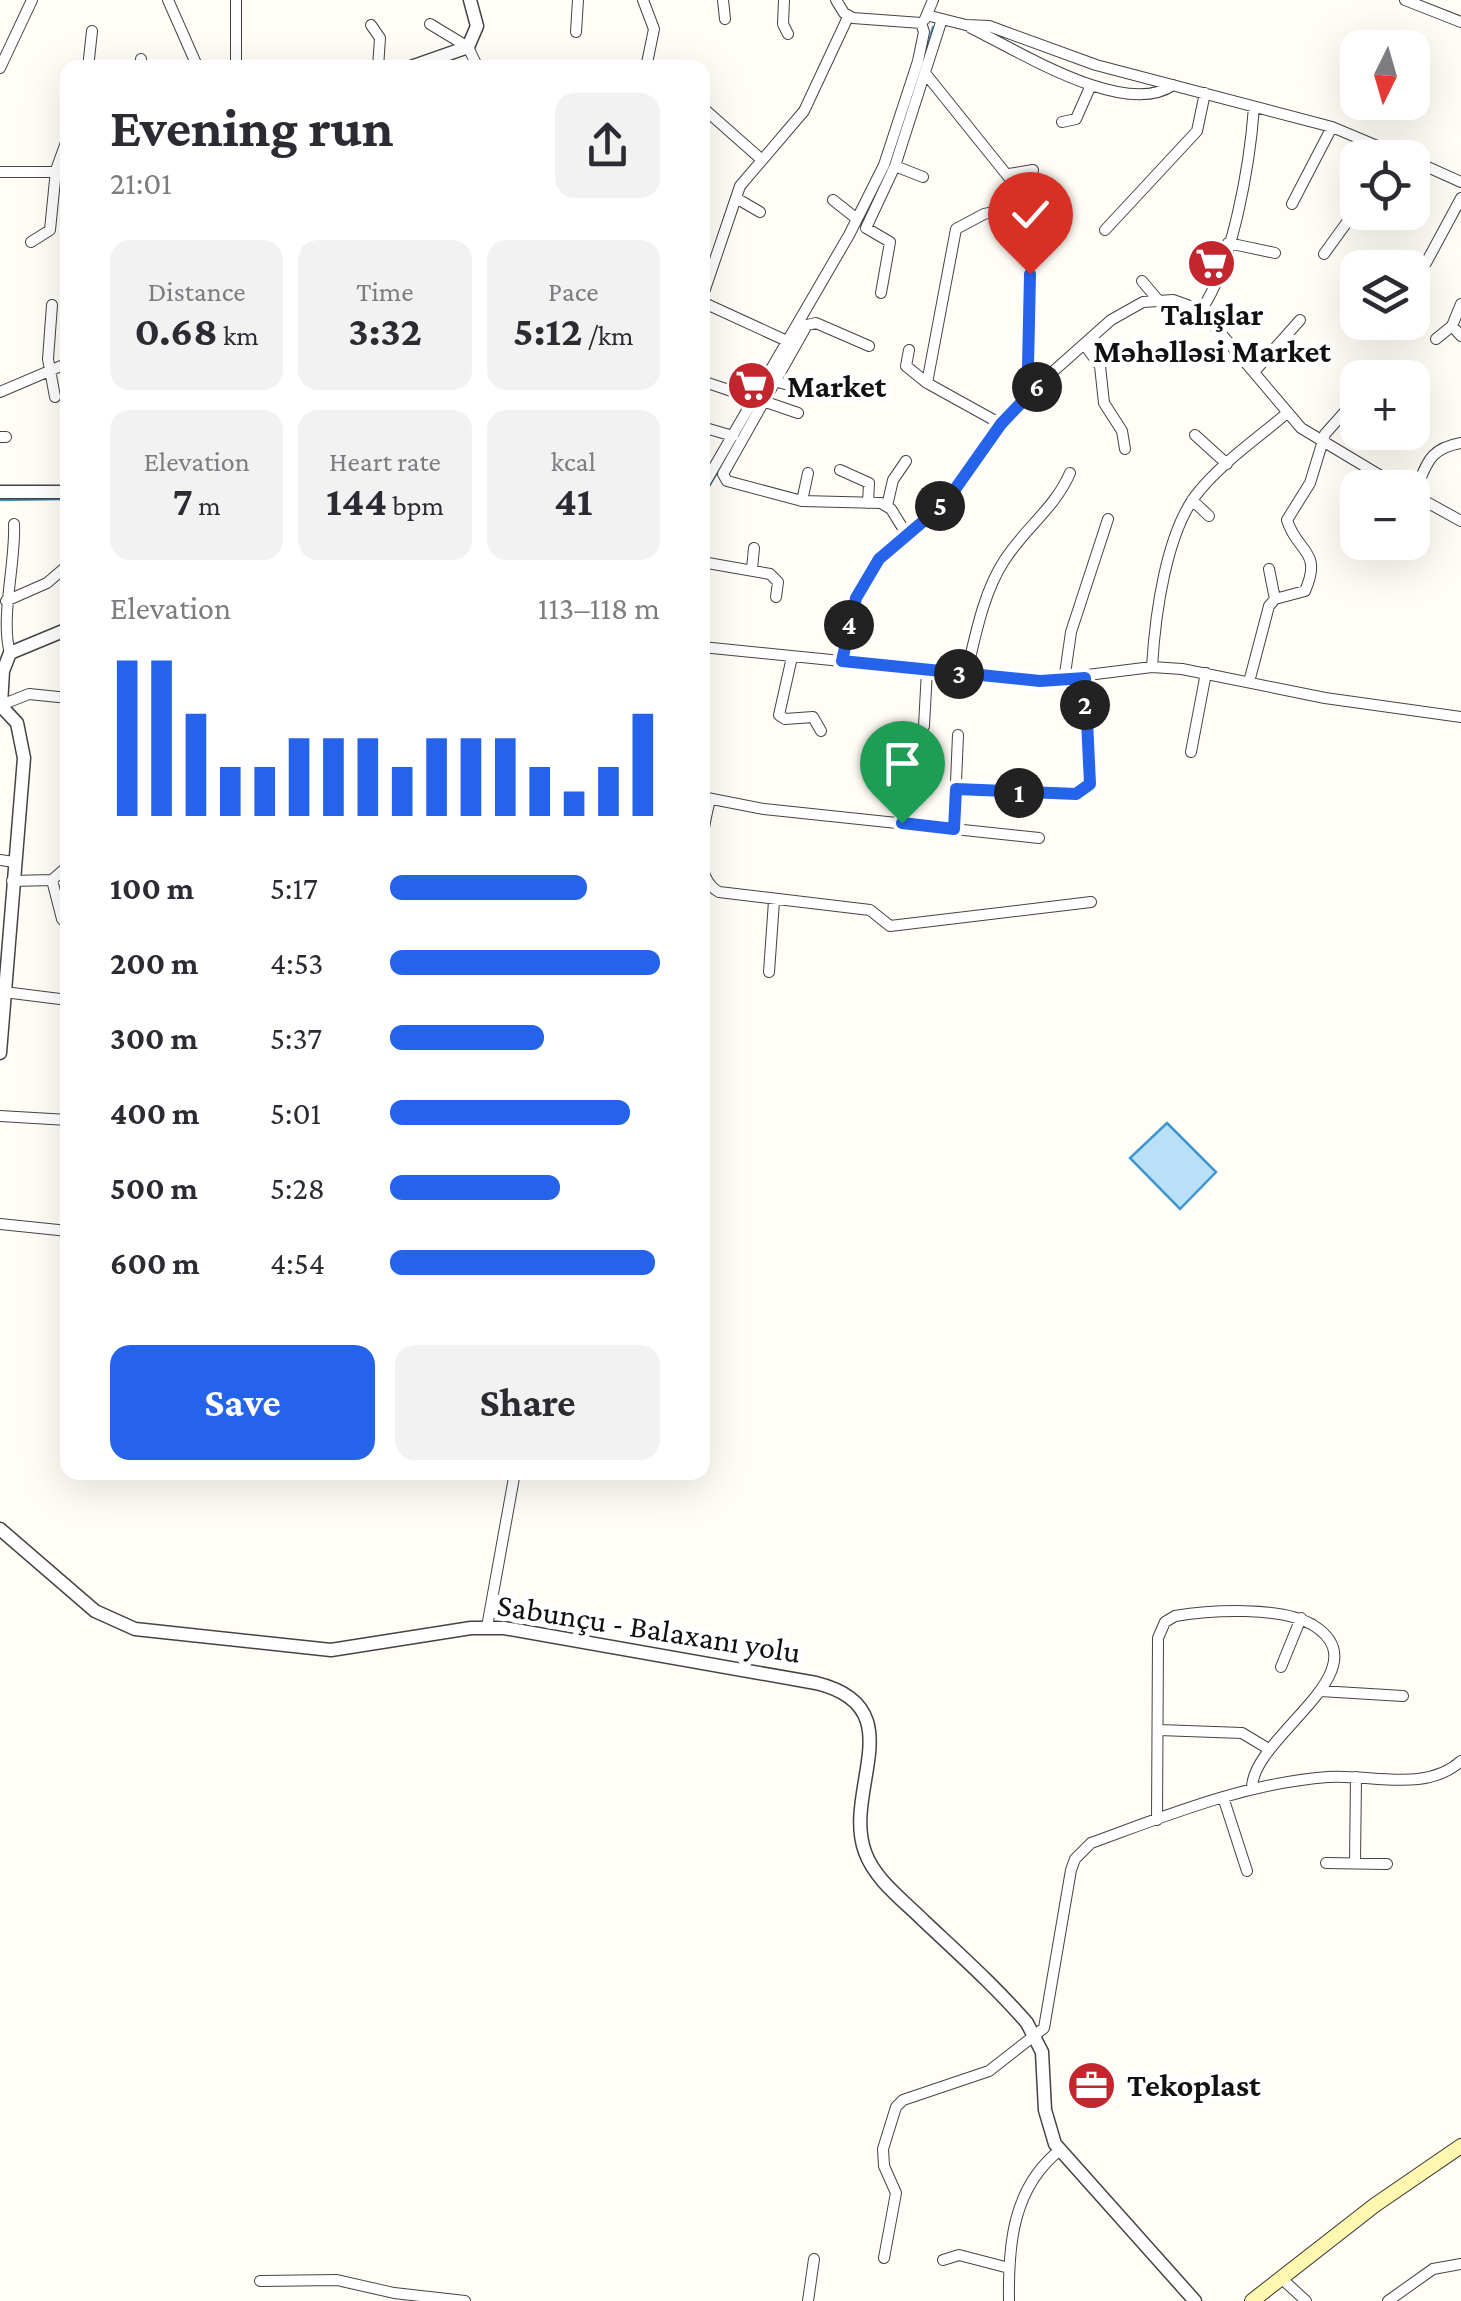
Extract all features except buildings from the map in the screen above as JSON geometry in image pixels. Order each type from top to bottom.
[{"type":"main road","points":[[1252,2301],[1461,2146]]},
{"type":"street","points":[[0,68],[32,0]]},
{"type":"street","points":[[168,0],[194,60]]},
{"type":"street","points":[[236,0],[236,60]]},
{"type":"street","points":[[431,60],[468,47],[477,26],[470,0]]},
{"type":"street","points":[[576,32],[578,0]]},
{"type":"street","points":[[643,0],[654,24],[647,60]]},
{"type":"street","points":[[723,0],[725,19]]},
{"type":"street","points":[[784,0],[782,24],[788,34]]},
{"type":"street","points":[[836,0],[848,16]]},
{"type":"street","points":[[772,380],[787,341],[857,219],[902,118],[933,0]]},
{"type":"street","points":[[1405,0],[1461,22]]},
{"type":"street","points":[[848,16],[942,18],[966,25],[1092,86],[1148,96],[1160,94],[1173,85]]},
{"type":"street","points":[[710,276],[744,180],[804,110],[848,16]]},
{"type":"street","points":[[882,293],[890,242],[866,228],[895,166],[942,18]]},
{"type":"street","points":[[430,24],[468,47],[474,60]]},
{"type":"street","points":[[372,25],[380,38],[379,60]]},
{"type":"street","points":[[966,25],[989,26],[1052,51],[1332,127],[1364,140]]},
{"type":"street","points":[[89,60],[92,31]]},
{"type":"street","points":[[925,72],[934,78],[966,128],[1010,174],[1021,206],[1029,251],[1028,366],[1039,384]]},
{"type":"street","points":[[1062,122],[1076,119],[1092,86]]},
{"type":"street","points":[[1105,230],[1198,131],[1205,93]]},
{"type":"street","points":[[1201,310],[1218,283],[1252,138],[1254,107]]},
{"type":"street","points":[[710,115],[762,160]]},
{"type":"street","points":[[1292,204],[1332,127]]},
{"type":"street","points":[[895,166],[923,177]]},
{"type":"street","points":[[1430,168],[1461,182]]},
{"type":"street","points":[[1010,174],[1033,170]]},
{"type":"street","points":[[0,172],[60,171]]},
{"type":"street","points":[[31,242],[50,230],[60,181]]},
{"type":"street","points":[[736,198],[760,212]]},
{"type":"street","points":[[1430,255],[1461,198]]},
{"type":"street","points":[[833,200],[857,219]]},
{"type":"street","points":[[926,382],[956,229],[984,214],[1021,206]]},
{"type":"street","points":[[1324,254],[1341,230]]},
{"type":"street","points":[[1228,243],[1274,253]]},
{"type":"street","points":[[1142,280],[1158,300]]},
{"type":"street","points":[[842,661],[850,617],[865,579],[879,559],[961,484],[1001,424],[1039,384],[1126,310],[1158,300],[1186,303],[1201,310],[1287,413],[1321,443],[1370,470]]},
{"type":"street","points":[[710,304],[787,341]]},
{"type":"street","points":[[1436,339],[1452,326],[1461,304]]},
{"type":"street","points":[[52,305],[48,352],[55,397]]},
{"type":"street","points":[[1254,372],[1300,320]]},
{"type":"street","points":[[710,474],[811,323],[869,346]]},
{"type":"street","points":[[1452,326],[1461,336]]},
{"type":"street","points":[[1084,344],[1100,366],[1104,403],[1122,431],[1125,449]]},
{"type":"street","points":[[910,350],[906,366],[926,382],[1001,424]]},
{"type":"street","points":[[0,392],[60,366]]},
{"type":"street","points":[[772,380],[826,394]]},
{"type":"street","points":[[710,384],[798,414]]},
{"type":"street","points":[[759,400],[724,469],[724,478],[802,501],[887,506],[907,535]]},
{"type":"street","points":[[1152,667],[1158,610],[1177,536],[1192,500],[1287,413]]},
{"type":"street","points":[[1275,598],[1299,594],[1308,586],[1313,562],[1287,520],[1310,484],[1321,443],[1340,419]]},
{"type":"street","points":[[710,429],[733,436]]},
{"type":"street","points":[[1195,435],[1227,464]]},
{"type":"street","points":[[1424,470],[1440,446],[1461,442]]},
{"type":"street","points":[[887,506],[893,480],[906,461]]},
{"type":"street","points":[[840,470],[869,483],[868,503]]},
{"type":"street","points":[[966,674],[997,572],[1038,516],[1060,496],[1070,473]]},
{"type":"street","points":[[802,501],[808,474]]},
{"type":"street","points":[[0,492],[60,492]]},
{"type":"street","points":[[1192,500],[1209,516]]},
{"type":"street","points":[[1430,503],[1461,520]]},
{"type":"street","points":[[1064,681],[1071,632],[1108,519]]},
{"type":"street","points":[[0,705],[7,571],[15,547],[14,524]]},
{"type":"street","points":[[752,569],[754,548]]},
{"type":"street","points":[[710,563],[752,569],[776,578],[776,597]]},
{"type":"street","points":[[1248,682],[1264,619],[1275,598],[1269,569]]},
{"type":"street","points":[[6,600],[47,583],[60,572]]},
{"type":"street","points":[[5,661],[60,633]]},
{"type":"street","points":[[710,648],[1064,681],[1152,667],[1206,672],[1325,698],[1461,717]]},
{"type":"street","points":[[792,657],[780,715],[785,719],[813,717],[821,730]]},
{"type":"street","points":[[924,726],[927,670]]},
{"type":"street","points":[[1191,752],[1206,672]]},
{"type":"street","points":[[956,789],[1029,794],[1084,791],[1090,777],[1085,678]]},
{"type":"street","points":[[0,705],[29,694],[60,697]]},
{"type":"street","points":[[0,705],[18,723],[24,745],[7,861],[12,881],[0,1053]]},
{"type":"street","points":[[954,829],[958,736]]},
{"type":"street","points":[[710,799],[1039,838]]},
{"type":"street","points":[[12,881],[52,880],[60,873]]},
{"type":"street","points":[[52,880],[60,912]]},
{"type":"street","points":[[710,886],[774,901],[870,910],[890,926],[1091,902]]},
{"type":"street","points":[[769,972],[774,901]]},
{"type":"street","points":[[2,1000],[60,1000]]},
{"type":"street","points":[[0,1116],[60,1120]]},
{"type":"street","points":[[0,1224],[60,1230]]},
{"type":"street","points":[[487,1627],[514,1480]]},
{"type":"street","name":"Sabunçu - Balaxanı yolu","points":[[0,1529],[94,1611],[135,1629],[331,1650],[487,1627],[830,1686],[850,1698],[864,1715],[870,1733],[861,1820],[866,1856],[886,1884],[1009,2002],[1035,2036]]},
{"type":"street","points":[[1157,1820],[1158,1638],[1164,1622],[1189,1614],[1274,1613],[1301,1618],[1334,1646],[1336,1659],[1320,1691],[1267,1748],[1252,1776],[1252,1788]]},
{"type":"street","points":[[1281,1667],[1301,1618]]},
{"type":"street","points":[[1320,1691],[1403,1696]]},
{"type":"street","points":[[1159,1730],[1242,1733],[1267,1748]]},
{"type":"street","points":[[884,2258],[896,2193],[882,2158],[896,2106],[903,2100],[989,2071],[1035,2036],[1047,2021],[1074,1860],[1091,1843],[1252,1788],[1356,1777],[1422,1779],[1457,1765],[1459,1780]]},
{"type":"street","points":[[1355,1863],[1356,1777]]},
{"type":"street","points":[[1223,1797],[1247,1871]]},
{"type":"street","points":[[1326,1863],[1387,1864]]},
{"type":"street","points":[[1035,2036],[1043,2061],[1045,2110],[1060,2150],[1196,2301]]},
{"type":"street","points":[[1009,2301],[1009,2268],[1018,2212],[1034,2172],[1060,2150]]},
{"type":"street","points":[[942,2260],[959,2256],[1009,2268]]},
{"type":"street","points":[[808,2301],[814,2259]]},
{"type":"street","points":[[1388,2301],[1433,2269],[1461,2264]]},
{"type":"street","points":[[1281,2278],[1306,2301]]},
{"type":"street","points":[[260,2282],[337,2280],[394,2293],[465,2301]]},
{"type":"water","points":[[1167,1123],[1216,1172],[1180,1209],[1130,1158]]},
{"type":"waterway","points":[[925,57],[933,27]]},
{"type":"waterway","points":[[864,215],[892,160]]},
{"type":"waterway","points":[[710,484],[754,409]]},
{"type":"waterway","points":[[0,500],[60,499]]},
{"type":"place","name":"Talışlar Məhəlləsi Market","points":[[1212,264]]},
{"type":"place","name":"Market","points":[[752,386]]},
{"type":"place","name":"Tekoplast","points":[[1092,2085]]},
{"type":"route","points":[[902,823],[954,829],[956,789],[1076,794],[1090,784],[1085,678],[1040,681],[842,661],[856,598],[879,559],[946,502],[1001,424],[1039,384],[1028,366],[1030,274]]}]
